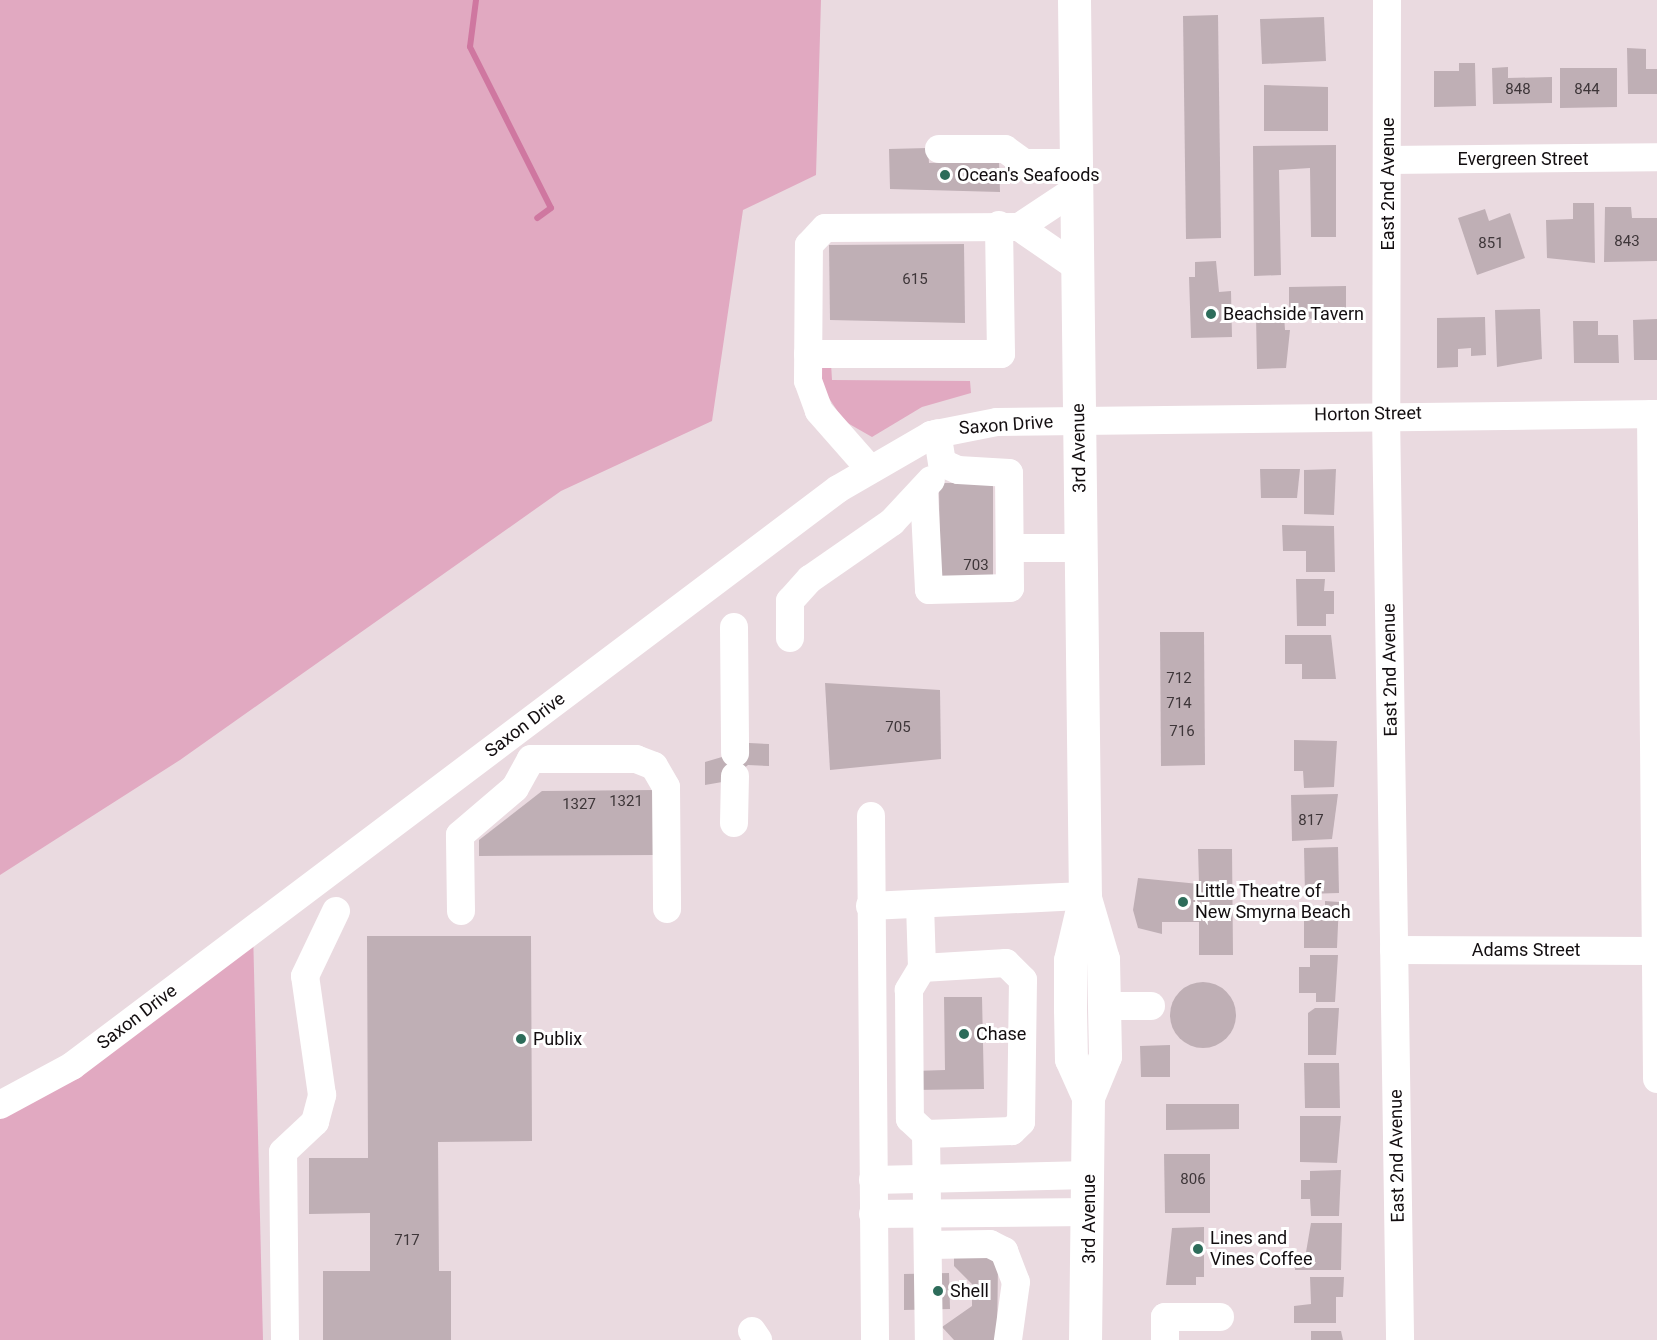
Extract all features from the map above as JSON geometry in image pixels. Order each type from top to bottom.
[{"type":"main road","name":"3rd Avenue","points":[[1074,0],[1085,896],[1070,960],[1070,1049],[1088,1097],[1089,1212],[1085,1340]]},
{"type":"main road","name":"3rd Avenue","points":[[1085,896],[1103,959],[1105,1056],[1088,1097]]},
{"type":"street","name":"East 2nd Avenue","points":[[1388,0],[1386,413],[1400,1340]]},
{"type":"street","points":[[939,149],[1005,149],[1024,163],[1076,176]]},
{"type":"street","name":"Evergreen Street","points":[[1388,160],[1657,157]]},
{"type":"street","points":[[808,354],[1001,354],[1009,226],[1076,176]]},
{"type":"street","points":[[870,468],[819,411],[808,381],[809,245],[825,228],[1009,226],[1077,267]]},
{"type":"street","name":"Horton Street","points":[[1079,421],[1386,413],[1654,414]]},
{"type":"street","points":[[1654,414],[1657,1079]]},
{"type":"street","name":"Saxon Drive","points":[[0,1105],[72,1066],[870,468],[937,433],[997,422],[1079,421]]},
{"type":"street","points":[[790,638],[790,601],[810,579],[892,522],[924,491],[942,463],[937,433]]},
{"type":"street","points":[[924,491],[929,590],[1010,588],[1012,548],[1009,473],[958,470],[942,463]]},
{"type":"street","points":[[1012,548],[1081,548]]},
{"type":"street","points":[[734,627],[734,823]]},
{"type":"street","points":[[461,911],[460,835],[515,788],[531,759],[636,759],[654,766],[666,787],[667,909]]},
{"type":"street","points":[[871,816],[875,1340]]},
{"type":"street","points":[[870,906],[1085,896]]},
{"type":"street","points":[[920,904],[922,968],[909,990],[910,1119],[926,1134],[929,1340]]},
{"type":"street","points":[[285,1340],[283,1152],[315,1122],[320,1104],[320,1054],[305,976],[336,911]]},
{"type":"street","name":"Adams Street","points":[[1394,950],[1657,951]]},
{"type":"street","points":[[922,968],[1005,963],[1023,980],[1021,1122],[1012,1131],[926,1134]]},
{"type":"street","points":[[1104,1006],[1151,1006]]},
{"type":"street","points":[[873,1180],[1089,1175]]},
{"type":"street","points":[[873,1214],[1089,1212]]},
{"type":"street","points":[[928,1245],[990,1244],[1004,1251],[1016,1282],[1013,1331],[1008,1340]]},
{"type":"street","points":[[1165,1340],[1165,1317],[1220,1317]]},
{"type":"shaded area","points":[[0,0],[821,0],[816,175],[743,210],[712,421],[561,491],[180,760],[0,875]]},
{"type":"shaded area","points":[[825,363],[831,363],[832,380],[970,381],[971,393],[922,407],[872,437],[844,421],[821,386],[819,370]]},
{"type":"shaded area","points":[[253,930],[263,1340],[0,1340],[0,1105]]},
{"type":"building","points":[[1218,15],[1221,238],[1186,239],[1183,16]]},
{"type":"building","points":[[1324,17],[1326,61],[1262,64],[1260,19]]},
{"type":"building","points":[[1627,48],[1646,49],[1646,69],[1657,69],[1657,94],[1628,94]]},
{"type":"building","points":[[1459,63],[1475,63],[1476,106],[1434,107],[1434,71],[1459,71]]},
{"type":"building","points":[[1508,67],[1508,78],[1552,77],[1552,103],[1493,104],[1492,68]]},
{"type":"building","points":[[1560,68],[1617,68],[1617,107],[1560,108]]},
{"type":"building","points":[[1264,85],[1328,87],[1328,131],[1264,131]]},
{"type":"building","points":[[1336,145],[1336,237],[1311,237],[1310,168],[1279,170],[1281,275],[1254,276],[1253,146]]},
{"type":"building","name":"Ocean's Seafoods","points":[[928,148],[929,163],[999,161],[1000,192],[890,189],[889,149]]},
{"type":"building","points":[[1573,203],[1594,203],[1595,263],[1547,258],[1546,220],[1573,219]]},
{"type":"building","points":[[1605,207],[1631,207],[1632,218],[1657,218],[1657,261],[1604,262]]},
{"type":"building","points":[[1485,209],[1489,221],[1510,213],[1525,258],[1477,275],[1458,218]]},
{"type":"building","points":[[964,244],[965,323],[830,320],[829,245]]},
{"type":"building","name":"Beachside Tavern","points":[[1216,261],[1219,292],[1231,291],[1232,337],[1191,338],[1189,277],[1195,277],[1195,262]]},
{"type":"building","points":[[1346,286],[1346,318],[1289,319],[1289,287]]},
{"type":"building","points":[[1540,309],[1542,359],[1497,367],[1495,310]]},
{"type":"building","points":[[1256,315],[1284,315],[1285,330],[1290,330],[1286,368],[1257,369]]},
{"type":"building","points":[[1485,317],[1486,355],[1471,356],[1471,348],[1458,349],[1458,367],[1437,368],[1437,318]]},
{"type":"building","points":[[1657,319],[1657,360],[1634,360],[1633,320]]},
{"type":"building","points":[[1573,321],[1598,321],[1598,335],[1618,335],[1619,363],[1574,363]]},
{"type":"building","points":[[1260,469],[1300,469],[1297,498],[1261,498]]},
{"type":"building","points":[[1336,469],[1334,515],[1304,514],[1304,470]]},
{"type":"building","points":[[939,483],[993,483],[993,580],[940,581]]},
{"type":"building","points":[[1282,525],[1334,526],[1335,572],[1306,572],[1306,551],[1283,551]]},
{"type":"building","points":[[1296,579],[1325,579],[1324,591],[1334,591],[1334,614],[1326,614],[1326,626],[1297,626]]},
{"type":"building","points":[[1160,632],[1204,632],[1205,765],[1161,766]]},
{"type":"building","points":[[1285,635],[1331,635],[1336,679],[1302,679],[1302,664],[1285,664]]},
{"type":"building","points":[[825,683],[940,690],[941,759],[830,770]]},
{"type":"building","points":[[1294,740],[1337,741],[1334,787],[1304,788],[1303,771],[1294,771]]},
{"type":"building","points":[[749,743],[769,744],[769,766],[748,765],[728,781],[705,785],[705,762],[749,749]]},
{"type":"building","points":[[655,790],[656,855],[479,856],[479,840],[542,791]]},
{"type":"building","points":[[1338,794],[1332,839],[1292,841],[1291,795]]},
{"type":"building","points":[[1338,847],[1339,893],[1305,894],[1304,848]]},
{"type":"building","name":"Little Theatre of New Smyrna Beach","points":[[1198,849],[1232,849],[1233,955],[1199,955],[1199,922],[1162,922],[1162,934],[1138,928],[1133,910],[1138,878],[1199,884]]},
{"type":"building","points":[[1325,901],[1339,902],[1337,948],[1304,948],[1304,908],[1325,908]]},
{"type":"building","points":[[367,936],[531,936],[532,1141],[438,1142],[439,1271],[451,1271],[451,1340],[323,1340],[323,1271],[370,1271],[370,1213],[309,1214],[309,1158],[368,1158]]},
{"type":"building","points":[[1310,955],[1338,955],[1335,1002],[1316,1002],[1316,993],[1299,993],[1299,967],[1310,967]]},
{"type":"building","points":[[1203,982],[1215,985],[1226,992],[1233,1003],[1236,1015],[1233,1027],[1226,1038],[1215,1045],[1203,1048],[1191,1045],[1180,1038],[1173,1027],[1170,1015],[1173,1003],[1180,992],[1191,985]]},
{"type":"building","name":"Chase","points":[[944,997],[982,997],[984,1089],[914,1090],[914,1071],[945,1070]]},
{"type":"building","points":[[1315,1008],[1339,1008],[1336,1055],[1308,1055],[1308,1013]]},
{"type":"building","points":[[1170,1045],[1170,1077],[1141,1077],[1140,1046]]},
{"type":"building","points":[[1304,1063],[1339,1063],[1340,1108],[1305,1108]]},
{"type":"building","points":[[1166,1104],[1239,1104],[1239,1129],[1166,1130]]},
{"type":"building","points":[[1300,1116],[1341,1116],[1337,1163],[1300,1162]]},
{"type":"building","points":[[1164,1154],[1210,1154],[1210,1213],[1165,1213]]},
{"type":"building","points":[[1341,1170],[1339,1216],[1311,1216],[1310,1199],[1301,1199],[1301,1180],[1310,1180],[1310,1171]]},
{"type":"building","points":[[1311,1223],[1342,1223],[1341,1270],[1295,1270],[1295,1259],[1305,1258]]},
{"type":"building","points":[[1204,1227],[1204,1277],[1196,1277],[1196,1285],[1166,1285],[1172,1228]]},
{"type":"building","points":[[986,1254],[998,1265],[997,1340],[954,1340],[942,1327],[972,1306],[972,1284],[954,1266],[954,1255]]},
{"type":"building","points":[[949,1273],[950,1309],[904,1310],[904,1274]]},
{"type":"building","points":[[1310,1277],[1344,1277],[1343,1297],[1336,1297],[1336,1323],[1294,1323],[1294,1306],[1311,1304]]},
{"type":"building","points":[[1311,1331],[1341,1331],[1343,1340],[1311,1340]]},
{"type":"waterway","points":[[476,0],[470,47],[551,208],[537,218]]},
{"type":"place","name":"Ocean's Seafoods","points":[[945,175]]},
{"type":"place","name":"Beachside Tavern","points":[[1211,314]]},
{"type":"place","name":"Little Theatre of New Smyrna Beach","points":[[1183,902]]},
{"type":"place","name":"Chase","points":[[964,1034]]},
{"type":"place","name":"Publix","points":[[521,1039]]},
{"type":"place","name":"Lines and Vines Coffee","points":[[1198,1249]]},
{"type":"place","name":"Shell","points":[[938,1291]]}]
